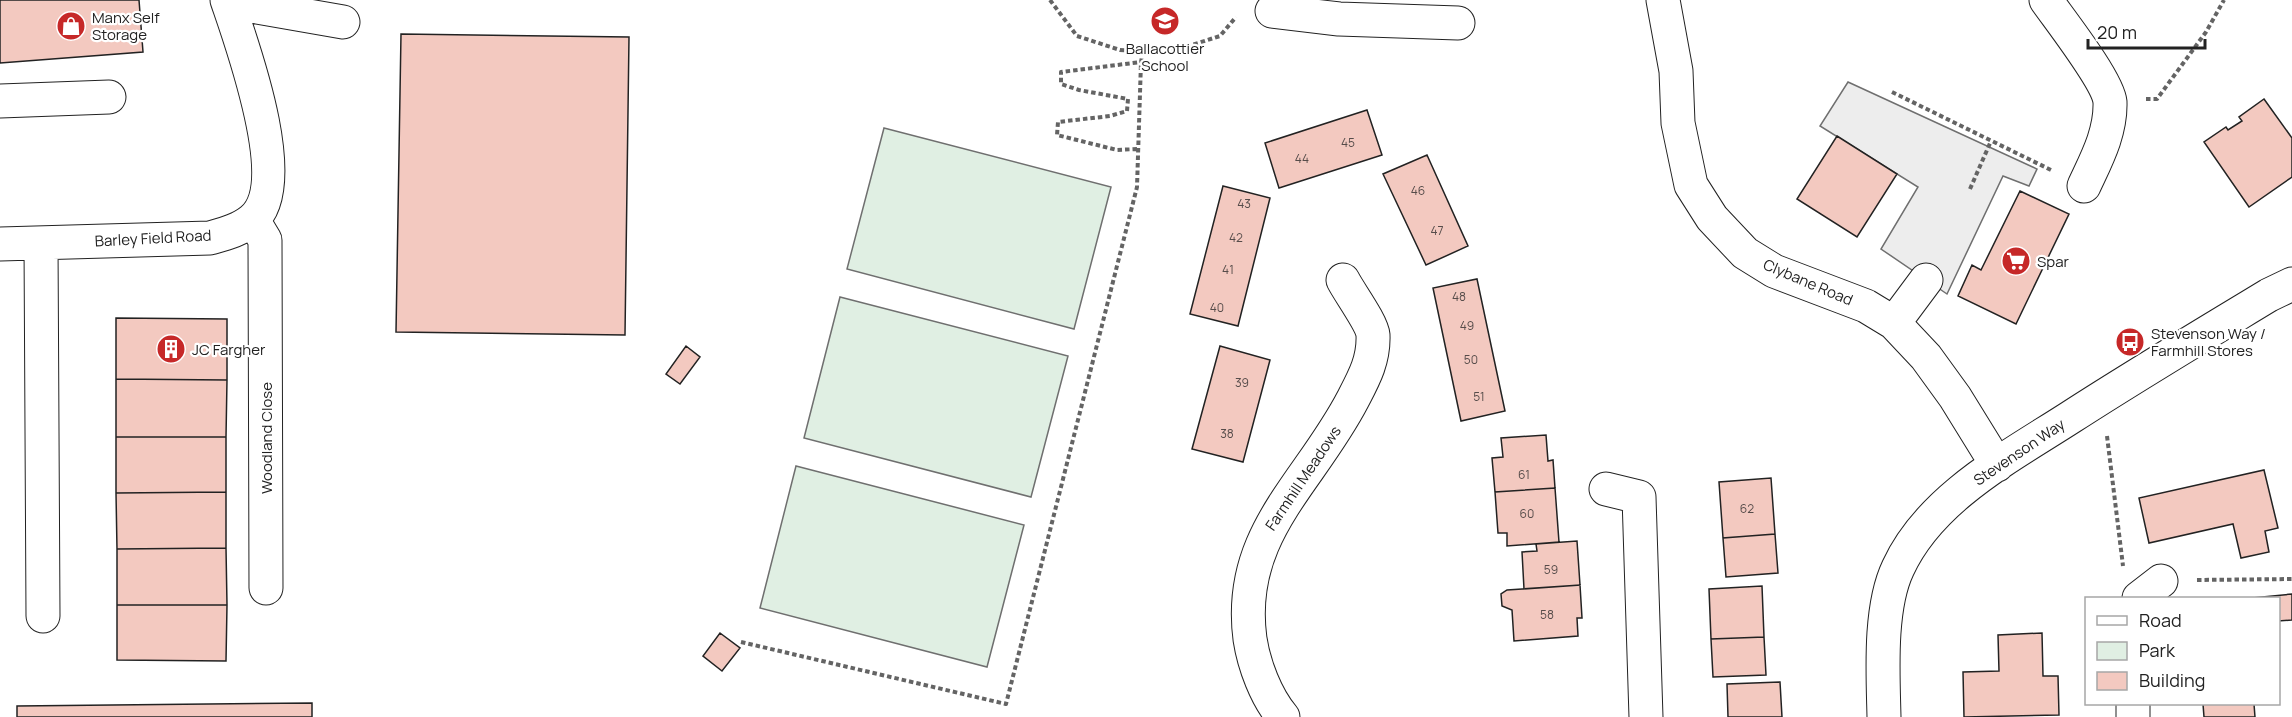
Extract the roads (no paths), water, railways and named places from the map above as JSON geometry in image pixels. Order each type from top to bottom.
[{"type":"street","name":"Clybane Road","points":[[1663,0],[1676,71],[1678,123],[1691,185],[1713,218],[1745,253],[1774,270],[1866,306],[1894,323],[1926,357],[1944,381],[1997,465]]},
{"type":"street","points":[[2046,0],[2095,70],[2110,100],[2105,140],[2084,186]]},
{"type":"street","points":[[253,220],[266,199],[269,172],[265,136],[248,61],[227,1],[343,22]]},
{"type":"street","points":[[1256,11],[1338,9],[1458,23]]},
{"type":"street","points":[[0,101],[109,97]]},
{"type":"street","name":"Barley Field Road","points":[[0,244],[210,238],[233,231],[253,220]]},
{"type":"street","name":"Woodland Close","points":[[253,220],[265,240],[266,588]]},
{"type":"street","points":[[41,243],[43,616]]},
{"type":"street","name":"Farmhill Meadows","points":[[1283,717],[1274,707],[1252,655],[1246,611],[1251,575],[1266,532],[1341,422],[1370,368],[1373,333],[1342,280]]},
{"type":"street","points":[[1894,323],[1926,280]]},
{"type":"street","name":"Stevenson Way","points":[[1884,717],[1887,610],[1897,570],[1913,541],[1953,499],[1997,465],[2102,397],[2269,295],[2292,284]]},
{"type":"street","points":[[1606,489],[1653,494],[1646,717]]},
{"type":"place","name":"Ballacottier School","points":[[1165,21]]},
{"type":"place","name":"Manx Self Storage","points":[[71,26]]},
{"type":"place","name":"Spar","points":[[2016,261]]},
{"type":"place","name":"Stevenson Way / Farmhill Stores","points":[[2130,342]]},
{"type":"place","name":"JC Fargher","points":[[171,349]]}]
